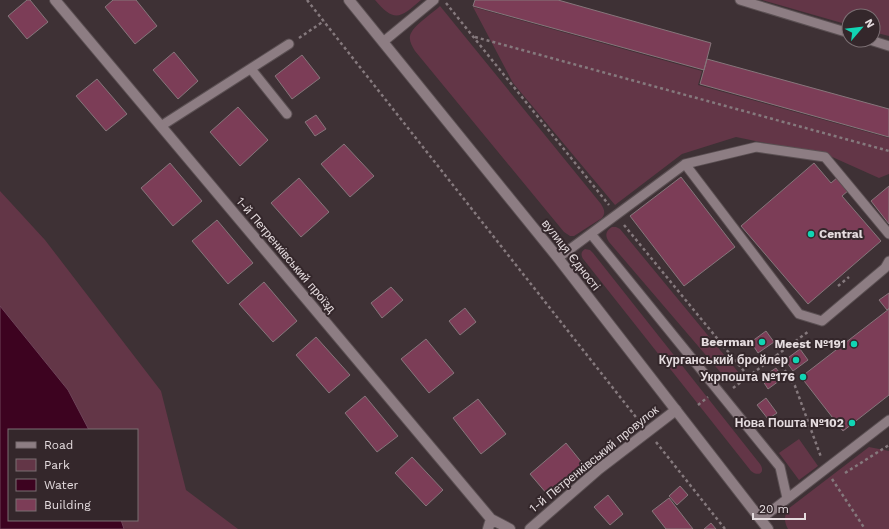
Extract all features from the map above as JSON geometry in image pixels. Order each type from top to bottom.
[{"type":"street","name":"вулиця Єдності","points":[[349,0],[558,258],[768,529]]},
{"type":"street","name":"1-й Петренківський проїзд","points":[[58,1],[489,524]]},
{"type":"street","name":"1-й Петренківський провулок","points":[[530,529],[599,469],[676,410]]},
{"type":"street","points":[[489,524],[510,529]]},
{"type":"lane","points":[[383,42],[434,0]]},
{"type":"lane","points":[[740,0],[841,32]]},
{"type":"lane","points":[[161,126],[289,44]]},
{"type":"lane","points":[[251,69],[287,114]]},
{"type":"lane","points":[[558,258],[685,164],[756,147],[825,157],[889,234]]},
{"type":"lane","points":[[685,164],[799,314],[822,321],[886,268],[889,261]]},
{"type":"lane","points":[[591,234],[780,466],[788,498]]},
{"type":"lane","points":[[760,519],[889,420]]},
{"type":"path","points":[[307,0],[726,529]]},
{"type":"path","points":[[444,0],[616,215],[748,376]]},
{"type":"path","points":[[289,44],[324,22]]},
{"type":"path","points":[[474,37],[889,151]]},
{"type":"path","points":[[838,286],[849,277]]},
{"type":"path","points":[[722,395],[800,337]]},
{"type":"path","points":[[775,355],[795,386]]},
{"type":"path","points":[[833,480],[889,445]]},
{"type":"green space","points":[[375,0],[421,0],[403,14],[393,15],[382,8]]},
{"type":"green space","points":[[762,0],[889,0],[889,36],[881,34],[881,8],[841,8],[841,23]]},
{"type":"green space","points":[[440,6],[601,204],[604,211],[602,218],[574,236],[570,236],[564,232],[415,51],[410,40],[412,32]]},
{"type":"green space","points":[[473,7],[702,71],[698,85],[889,138],[889,174],[879,178],[830,156],[736,137],[682,154],[615,205],[513,83]]},
{"type":"green space","points":[[0,191],[45,240],[161,391],[186,490],[238,529],[124,529],[121,521],[138,521],[138,429],[88,429],[68,390],[0,306]]},
{"type":"green space","points":[[612,227],[620,229],[739,373],[728,381],[609,242],[606,234]]},
{"type":"green space","points":[[585,249],[590,250],[593,253],[760,464],[762,467],[762,472],[756,474],[751,471],[584,260],[582,257],[582,251]]},
{"type":"green space","points":[[799,439],[818,466],[799,480],[779,453]]},
{"type":"green space","points":[[869,447],[889,451],[889,529],[788,529],[785,519],[788,509]]},
{"type":"water","points":[[0,306],[68,390],[88,429],[8,429],[8,521],[121,521],[124,529],[0,529]]},
{"type":"building","points":[[27,0],[30,0],[48,22],[27,39],[8,16]]},
{"type":"building","points":[[113,0],[136,0],[157,26],[135,44],[105,7]]},
{"type":"building","points":[[475,0],[558,0],[711,43],[704,70],[473,6]]},
{"type":"building","points":[[174,52],[198,81],[178,99],[153,70]]},
{"type":"building","points":[[302,55],[320,78],[292,99],[275,76]]},
{"type":"building","points":[[707,59],[889,109],[889,137],[700,84]]},
{"type":"building","points":[[97,79],[127,114],[106,131],[76,96]]},
{"type":"building","points":[[238,107],[268,140],[240,166],[210,132]]},
{"type":"building","points":[[316,115],[326,129],[315,136],[305,122]]},
{"type":"building","points":[[344,144],[374,176],[350,197],[321,164]]},
{"type":"building","points":[[170,163],[202,201],[173,226],[141,188]]},
{"type":"building","name":"Central","points":[[814,163],[831,183],[838,177],[849,190],[842,196],[881,241],[808,304],[741,226]]},
{"type":"building","points":[[681,177],[735,247],[684,286],[630,216]]},
{"type":"building","points":[[299,178],[329,212],[301,237],[271,203]]},
{"type":"building","points":[[889,186],[889,224],[871,201]]},
{"type":"building","points":[[217,220],[253,263],[228,284],[192,241]]},
{"type":"building","points":[[264,282],[297,321],[273,342],[239,304]]},
{"type":"building","points":[[391,287],[403,300],[382,318],[371,303]]},
{"type":"building","points":[[889,293],[889,308],[887,310],[879,300]]},
{"type":"building","points":[[465,308],[476,322],[460,335],[449,321]]},
{"type":"building","points":[[889,309],[889,395],[843,431],[801,377]]},
{"type":"building","name":"Beerman","points":[[766,331],[774,342],[758,353],[751,342]]},
{"type":"building","points":[[316,337],[350,375],[329,393],[296,355]]},
{"type":"building","points":[[426,339],[454,373],[429,393],[401,359]]},
{"type":"building","name":"Курганський бройлер","points":[[800,349],[808,360],[793,371],[785,360]]},
{"type":"building","points":[[776,368],[783,378],[768,389],[761,378]]},
{"type":"building","points":[[365,396],[398,436],[377,452],[345,413]]},
{"type":"building","points":[[766,398],[777,413],[768,419],[757,405]]},
{"type":"building","points":[[478,399],[506,434],[481,454],[453,418]]},
{"type":"building","points":[[566,443],[583,464],[547,494],[530,474]]},
{"type":"building","points":[[412,457],[443,490],[426,506],[395,473]]},
{"type":"building","points":[[680,486],[688,495],[677,505],[669,496]]},
{"type":"building","points":[[608,495],[623,514],[610,525],[594,507]]},
{"type":"building","points":[[669,498],[693,529],[666,529],[652,511]]},
{"type":"building","points":[[711,523],[716,529],[704,529]]},
{"type":"place","name":"Central","points":[[811,234]]},
{"type":"place","name":"Beerman","points":[[762,342]]},
{"type":"place","name":"Meest №191","points":[[854,344]]},
{"type":"place","name":"Курганський бройлер","points":[[796,360]]},
{"type":"place","name":"Укрпошта №176","points":[[803,377]]},
{"type":"place","name":"Нова Пошта №102","points":[[852,423]]}]
